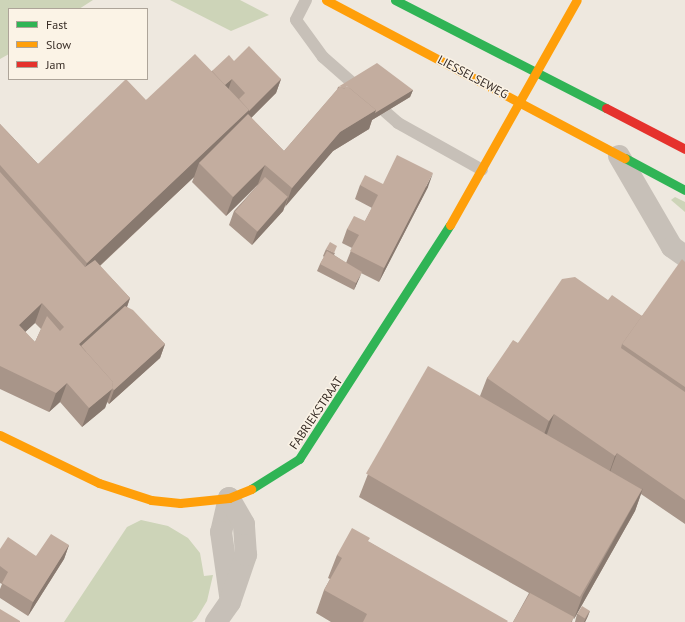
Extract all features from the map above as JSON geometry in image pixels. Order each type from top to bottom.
[{"type":"street","name":"LIESSELSEWEG","points":[[326,0],[685,190]]},
{"type":"street","points":[[396,0],[685,148]]},
{"type":"street","name":"FABRIEKSTRAAT","points":[[0,434],[99,483],[151,500],[180,503],[228,498],[265,483],[299,459],[445,235],[577,0]]},
{"type":"street","points":[[619,156],[672,247],[685,256]]},
{"type":"street","points":[[216,622],[230,602],[246,556],[244,524],[228,498]]},
{"type":"lane","points":[[306,0],[296,20],[323,57],[398,123],[482,170]]},
{"type":"green space","points":[[0,0],[93,0],[81,8],[8,8],[8,55],[0,59]]},
{"type":"green space","points":[[170,0],[240,0],[269,15],[231,31]]},
{"type":"green space","points":[[675,197],[685,202],[685,212],[671,200]]},
{"type":"green space","points":[[141,520],[168,526],[188,538],[200,553],[204,576],[213,575],[207,601],[196,619],[192,622],[64,622],[127,527]]},
{"type":"building","points":[[249,46],[281,79],[249,111],[239,99],[245,93],[232,79],[225,85],[212,71],[229,55],[234,61]]},
{"type":"building","points":[[195,54],[249,110],[87,263],[0,165],[0,124],[38,164],[125,80],[127,80],[146,100]]},
{"type":"building","points":[[377,63],[413,90],[375,113],[376,110],[347,86],[344,89],[340,86],[338,87]]},
{"type":"building","points":[[340,86],[344,89],[347,86],[376,110],[340,132],[292,188],[265,165],[233,197],[199,163],[248,114],[284,151]]},
{"type":"building","points":[[397,155],[433,173],[384,268],[350,251],[359,235],[347,229],[354,216],[365,221],[378,195],[360,185],[365,175],[383,184]]},
{"type":"building","points":[[0,172],[85,267],[95,260],[130,298],[79,344],[113,382],[112,389],[89,408],[67,383],[56,393],[0,366]],"holes":[[[42,303],[64,327],[60,331],[47,316],[35,342],[19,325]]]},
{"type":"building","points":[[265,177],[288,197],[257,231],[235,212]]},
{"type":"building","points":[[330,242],[337,246],[334,253],[326,249]]},
{"type":"building","points":[[327,251],[362,272],[356,283],[320,264]]},
{"type":"building","points":[[682,259],[685,262],[685,387],[622,344]]},
{"type":"building","points":[[575,277],[608,300],[612,295],[642,316],[622,344],[621,348],[685,392],[685,500],[617,453],[615,456],[554,414],[549,421],[487,378],[513,340],[518,343],[562,279]]},
{"type":"building","points":[[125,306],[133,310],[165,344],[114,390],[112,388],[113,382],[81,346]]},
{"type":"building","points":[[428,366],[642,489],[580,597],[366,473]]},
{"type":"building","points":[[352,528],[370,538],[368,541],[508,621],[363,622],[367,614],[324,590],[342,558],[337,555]]},
{"type":"building","points":[[51,534],[69,545],[33,602],[2,583],[8,572],[0,566],[0,549],[8,537],[36,556]]},
{"type":"building","points":[[530,593],[574,617],[571,622],[513,622]]},
{"type":"building","points":[[582,606],[590,611],[585,618],[577,614]]},
{"type":"building","points":[[0,609],[20,621],[20,622],[0,622]]},
{"type":"traffic: fast","points":[[395,0],[606,108]]},
{"type":"traffic: fast","points":[[625,158],[685,190]]},
{"type":"traffic: fast","points":[[251,489],[299,459],[450,225]]},
{"type":"traffic: slow","points":[[326,0],[625,158]]},
{"type":"traffic: slow","points":[[450,225],[577,0]]},
{"type":"traffic: slow","points":[[0,435],[99,483],[151,500],[180,503],[229,498],[251,489]]},
{"type":"traffic: jam","points":[[606,108],[685,149]]}]
